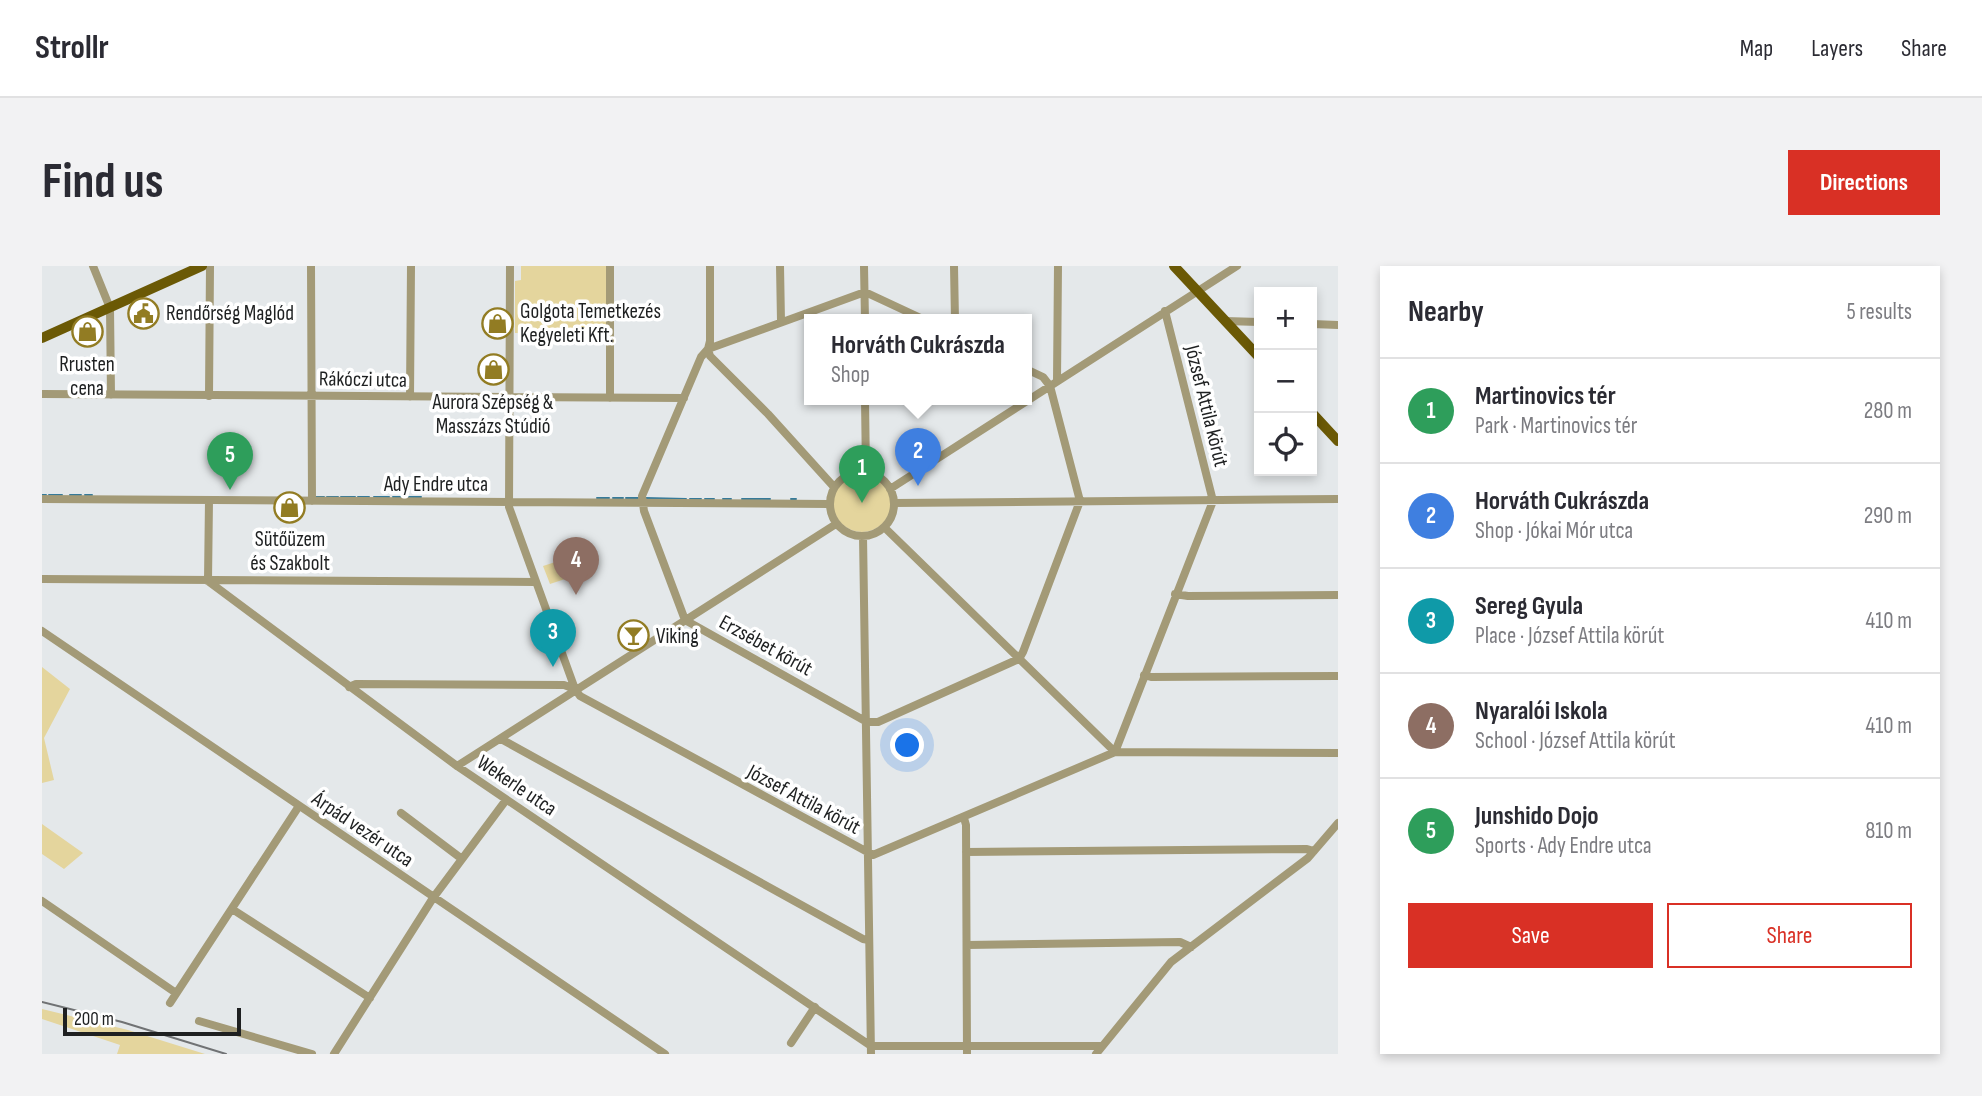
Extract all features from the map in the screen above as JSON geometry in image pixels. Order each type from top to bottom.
[{"type":"main road","points":[[42,338],[202,266]]},
{"type":"main road","points":[[1174,266],[1254,352]]},
{"type":"main road","points":[[1317,418],[1338,441]]},
{"type":"street","points":[[93,266],[110,308],[111,395]]},
{"type":"street","points":[[209,396],[210,266]]},
{"type":"street","points":[[311,266],[312,500]]},
{"type":"street","points":[[410,397],[411,266]]},
{"type":"street","points":[[510,266],[508,502],[575,689]]},
{"type":"street","points":[[610,266],[610,398]]},
{"type":"street","points":[[685,620],[642,502],[643,489],[701,357],[708,349],[710,266]]},
{"type":"street","points":[[780,266],[781,321]]},
{"type":"street","points":[[864,266],[865,314]]},
{"type":"street","points":[[954,266],[955,314]]},
{"type":"street","points":[[867,722],[878,722],[1019,659],[1080,502],[1053,383],[1058,266]]},
{"type":"street","points":[[1032,397],[1237,266]]},
{"type":"street","points":[[708,349],[864,292],[912,314]]},
{"type":"street","name":"József Attila körút","points":[[1166,312],[1213,501]]},
{"type":"street","points":[[1225,321],[1254,321]]},
{"type":"street","points":[[1317,324],[1338,325]]},
{"type":"street","points":[[708,349],[710,356],[768,414],[834,487]]},
{"type":"street","points":[[1032,372],[1053,383]]},
{"type":"street","name":"Rákóczi utca","points":[[42,394],[684,398]]},
{"type":"street","points":[[865,405],[866,472]]},
{"type":"street","points":[[890,489],[1019,405]]},
{"type":"street","points":[[866,472],[884,481],[890,489],[894,503],[890,520],[884,527],[863,536],[844,531],[836,524],[829,504],[834,487],[848,475],[866,472]]},
{"type":"street","name":"Ady Endre utca","points":[[42,499],[829,504]]},
{"type":"street","points":[[894,503],[1338,499]]},
{"type":"street","points":[[208,581],[209,500]]},
{"type":"street","points":[[1115,752],[1213,501]]},
{"type":"street","points":[[457,766],[836,524]]},
{"type":"street","points":[[884,527],[1115,752],[1338,753]]},
{"type":"street","points":[[863,536],[871,1050],[1102,1046]]},
{"type":"street","points":[[42,579],[535,582]]},
{"type":"street","name":"Wekerle utca","points":[[208,581],[457,766],[815,1007],[871,1050]]},
{"type":"street","points":[[1175,594],[1338,595]]},
{"type":"street","name":"Erzsébet körút","points":[[685,620],[867,722]]},
{"type":"street","name":"Árpád vezér utca","points":[[42,631],[665,1054]]},
{"type":"street","points":[[1144,675],[1338,676]]},
{"type":"street","points":[[349,687],[356,684],[518,684],[565,685],[575,689]]},
{"type":"street","name":"József Attila körút","points":[[575,689],[580,696],[869,854],[877,855],[1115,752]]},
{"type":"street","points":[[501,739],[869,940]]},
{"type":"street","points":[[334,1054],[433,898],[506,800]]},
{"type":"street","points":[[170,1003],[299,806]]},
{"type":"street","points":[[401,813],[462,859]]},
{"type":"street","points":[[964,818],[967,1050]]},
{"type":"street","points":[[1096,1054],[1171,962],[1308,858],[1338,822]]},
{"type":"street","points":[[966,852],[1314,851]]},
{"type":"street","points":[[42,901],[176,993]]},
{"type":"street","points":[[232,909],[370,998]]},
{"type":"street","points":[[967,945],[1180,942],[1191,947]]},
{"type":"street","points":[[791,1043],[815,1007]]},
{"type":"street","points":[[199,1021],[312,1054]]},
{"type":"shaded area","points":[[521,266],[606,266],[606,334],[515,333],[515,281],[521,280]]},
{"type":"shaded area","points":[[862,474],[883,482],[891,503],[883,524],[862,532],[841,524],[833,503],[841,482]]},
{"type":"shaded area","points":[[580,554],[586,572],[550,584],[543,566]]},
{"type":"shaded area","points":[[42,667],[70,689],[44,738],[54,780],[42,783]]},
{"type":"shaded area","points":[[42,824],[83,853],[64,869],[42,854]]},
{"type":"shaded area","points":[[42,1009],[128,1030],[205,1054],[117,1054],[120,1045],[42,1019]]},
{"type":"waterway","points":[[49,495],[62,495]]},
{"type":"waterway","points":[[70,495],[81,495]]},
{"type":"waterway","points":[[85,495],[92,495]]},
{"type":"waterway","points":[[315,497],[324,497]]},
{"type":"waterway","points":[[327,497],[338,497]]},
{"type":"waterway","points":[[341,497],[355,497]]},
{"type":"waterway","points":[[358,497],[369,497]]},
{"type":"waterway","points":[[374,497],[389,497]]},
{"type":"waterway","points":[[393,497],[405,497]]},
{"type":"waterway","points":[[408,497],[421,497]]},
{"type":"waterway","points":[[597,498],[609,498]]},
{"type":"waterway","points":[[613,498],[623,498]]},
{"type":"waterway","points":[[626,498],[638,498]]},
{"type":"waterway","points":[[645,498],[686,499]]},
{"type":"waterway","points":[[690,499],[701,499]]},
{"type":"waterway","points":[[705,499],[714,499]]},
{"type":"waterway","points":[[723,499],[731,499]]},
{"type":"waterway","points":[[742,499],[770,499]]},
{"type":"waterway","points":[[791,499],[796,499]]},
{"type":"railway","points":[[42,1002],[122,1022],[226,1054]]},
{"type":"place","name":"Rendőrség Maglód","points":[[143,313]]},
{"type":"place","name":"Golgota Temetkezés Kegyeleti Kft.","points":[[497,323]]},
{"type":"place","name":"Rrusten cena","points":[[87,332]]},
{"type":"place","name":"Aurora Szépség & Masszázs Stúdió","points":[[493,370]]},
{"type":"place","name":"Horváth Cukrászda","points":[[918,486]]},
{"type":"place","name":"Junshido Dojo","points":[[230,490]]},
{"type":"place","name":"Martinovics tér","points":[[862,503]]},
{"type":"place","name":"Sütőüzem és Szakbolt","points":[[290,507]]},
{"type":"place","name":"Nyaralói Iskola","points":[[576,595]]},
{"type":"place","name":"Viking","points":[[633,636]]},
{"type":"place","name":"Sereg Gyula","points":[[553,667]]}]
